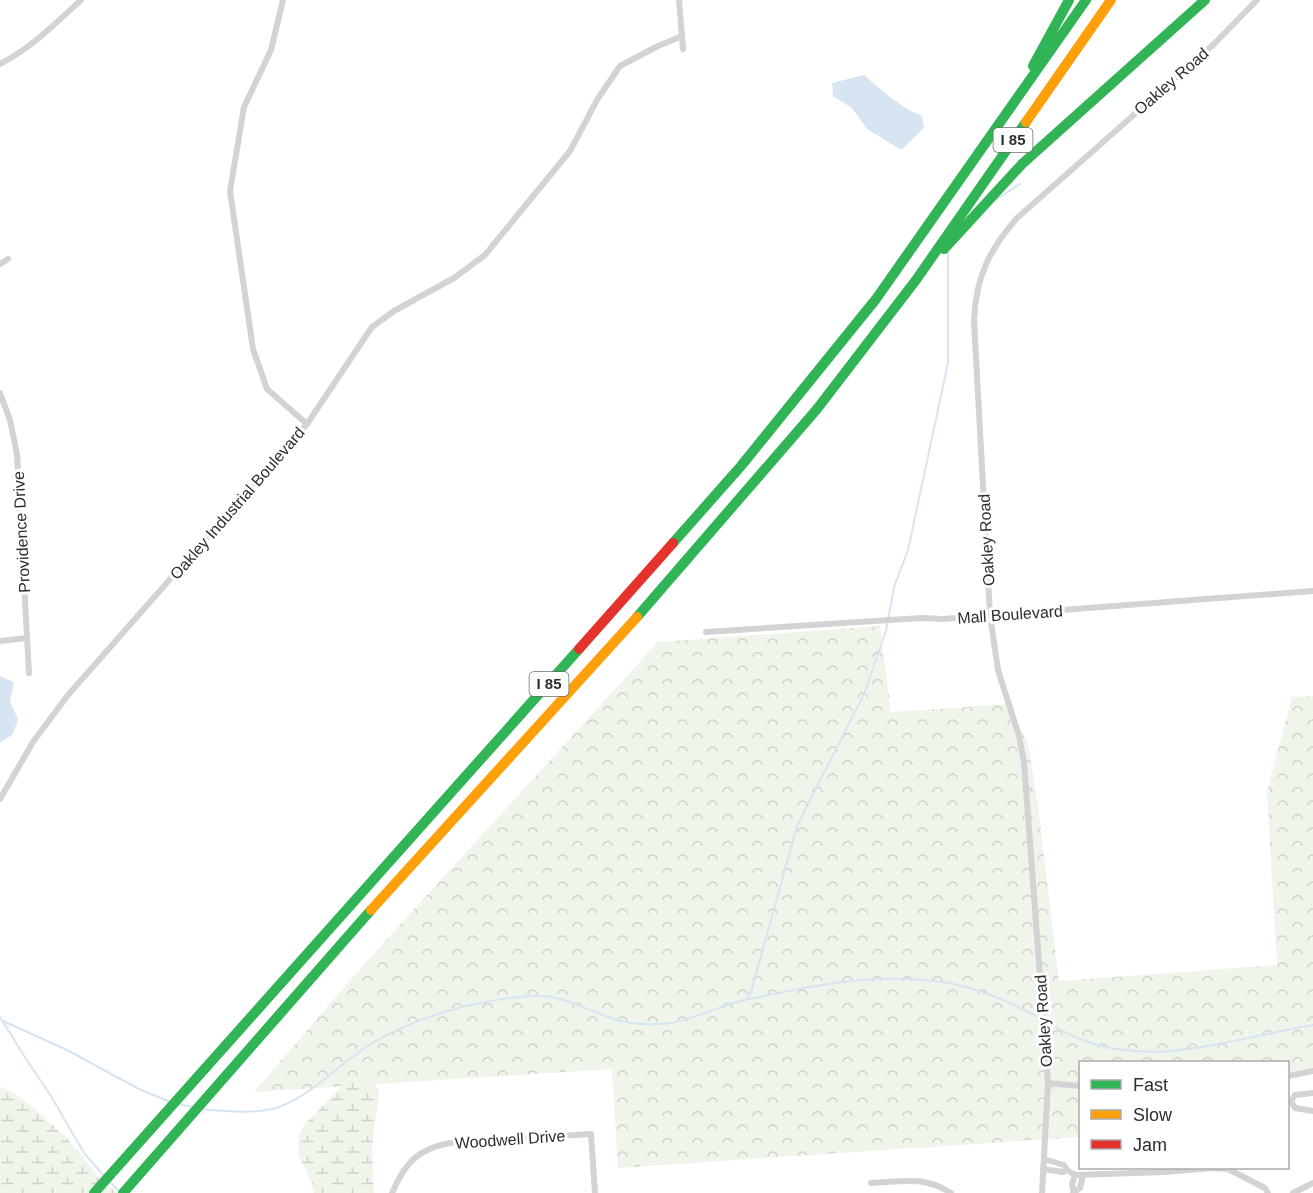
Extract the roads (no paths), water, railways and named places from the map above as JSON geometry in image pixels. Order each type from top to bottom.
[{"type":"highway","points":[[1008,112],[1069,0]]},
{"type":"highway","name":"I 85","points":[[94,1193],[741,466],[876,299],[1086,0]]},
{"type":"highway","name":"I 85","points":[[123,1193],[365,917],[674,576],[817,409],[916,280],[1111,0]]},
{"type":"highway","points":[[916,280],[1023,164],[1205,0]]},
{"type":"street","points":[[0,64],[19,54],[45,34],[81,0]]},
{"type":"street","name":"Oakley Industrial Boulevard","points":[[0,799],[33,742],[68,695],[307,424],[267,389],[253,349],[230,191],[244,107],[271,50],[283,0]]},
{"type":"street","points":[[679,0],[683,49]]},
{"type":"street","name":"Oakley Road","points":[[1042,1193],[1048,1083],[1024,762],[1019,736],[998,670],[990,615],[974,320],[976,291],[986,261],[999,238],[1017,218],[1214,44],[1257,0]]},
{"type":"street","points":[[307,424],[372,327],[394,311],[454,278],[485,255],[570,151],[597,100],[620,66],[682,36]]},
{"type":"street","points":[[0,264],[8,259]]},
{"type":"street","name":"Providence Drive","points":[[1,397],[10,420],[17,454],[29,673]]},
{"type":"street","name":"Mall Boulevard","points":[[706,632],[990,615],[1313,591]]},
{"type":"street","points":[[0,641],[27,638]]},
{"type":"street","points":[[1289,1076],[1313,1071]]},
{"type":"street","points":[[1048,1083],[1079,1086]]},
{"type":"street","points":[[1313,1093],[1295,1095],[1291,1101],[1295,1108],[1313,1111]]},
{"type":"street","name":"Woodwell Drive","points":[[392,1193],[401,1172],[410,1162],[423,1151],[435,1146],[450,1143],[591,1134],[595,1193]]},
{"type":"street","points":[[1044,1159],[1065,1165],[1067,1170],[1075,1175],[1200,1169]]},
{"type":"street","points":[[1043,1169],[1063,1172],[1067,1170]]},
{"type":"street","points":[[1228,1169],[1265,1188],[1268,1193]]},
{"type":"street","points":[[1075,1175],[1072,1184],[1074,1192],[1080,1188],[1083,1175]]},
{"type":"street","points":[[871,1183],[913,1180],[931,1184],[951,1193]]},
{"type":"street","points":[[1293,1193],[1313,1183]]},
{"type":"water","points":[[864,75],[899,103],[922,116],[924,128],[901,150],[867,129],[852,108],[833,96],[832,83]]},
{"type":"water","points":[[0,676],[14,682],[10,702],[18,719],[13,734],[0,743]]},
{"type":"waterway","points":[[997,199],[1020,184]]},
{"type":"waterway","points":[[746,1000],[751,992],[797,826],[864,694],[886,631],[894,587],[908,550],[948,363],[948,252]]},
{"type":"waterway","points":[[202,1109],[237,1112],[272,1109],[312,1089],[349,1059],[392,1032],[450,1010],[490,1001],[531,996],[553,997],[625,1022],[655,1024],[672,1023],[745,1000],[794,990],[843,982],[917,979],[954,984],[988,994],[1088,1042],[1116,1049],[1144,1052],[1200,1047],[1313,1025]]},
{"type":"waterway","points":[[0,1017],[51,1096],[84,1153],[105,1177]]},
{"type":"waterway","points":[[3,1021],[67,1050],[139,1089],[170,1102]]},
{"type":"waterway","points":[[178,1104],[193,1107]]},
{"type":"waterway","points":[[109,1181],[120,1192]]}]
